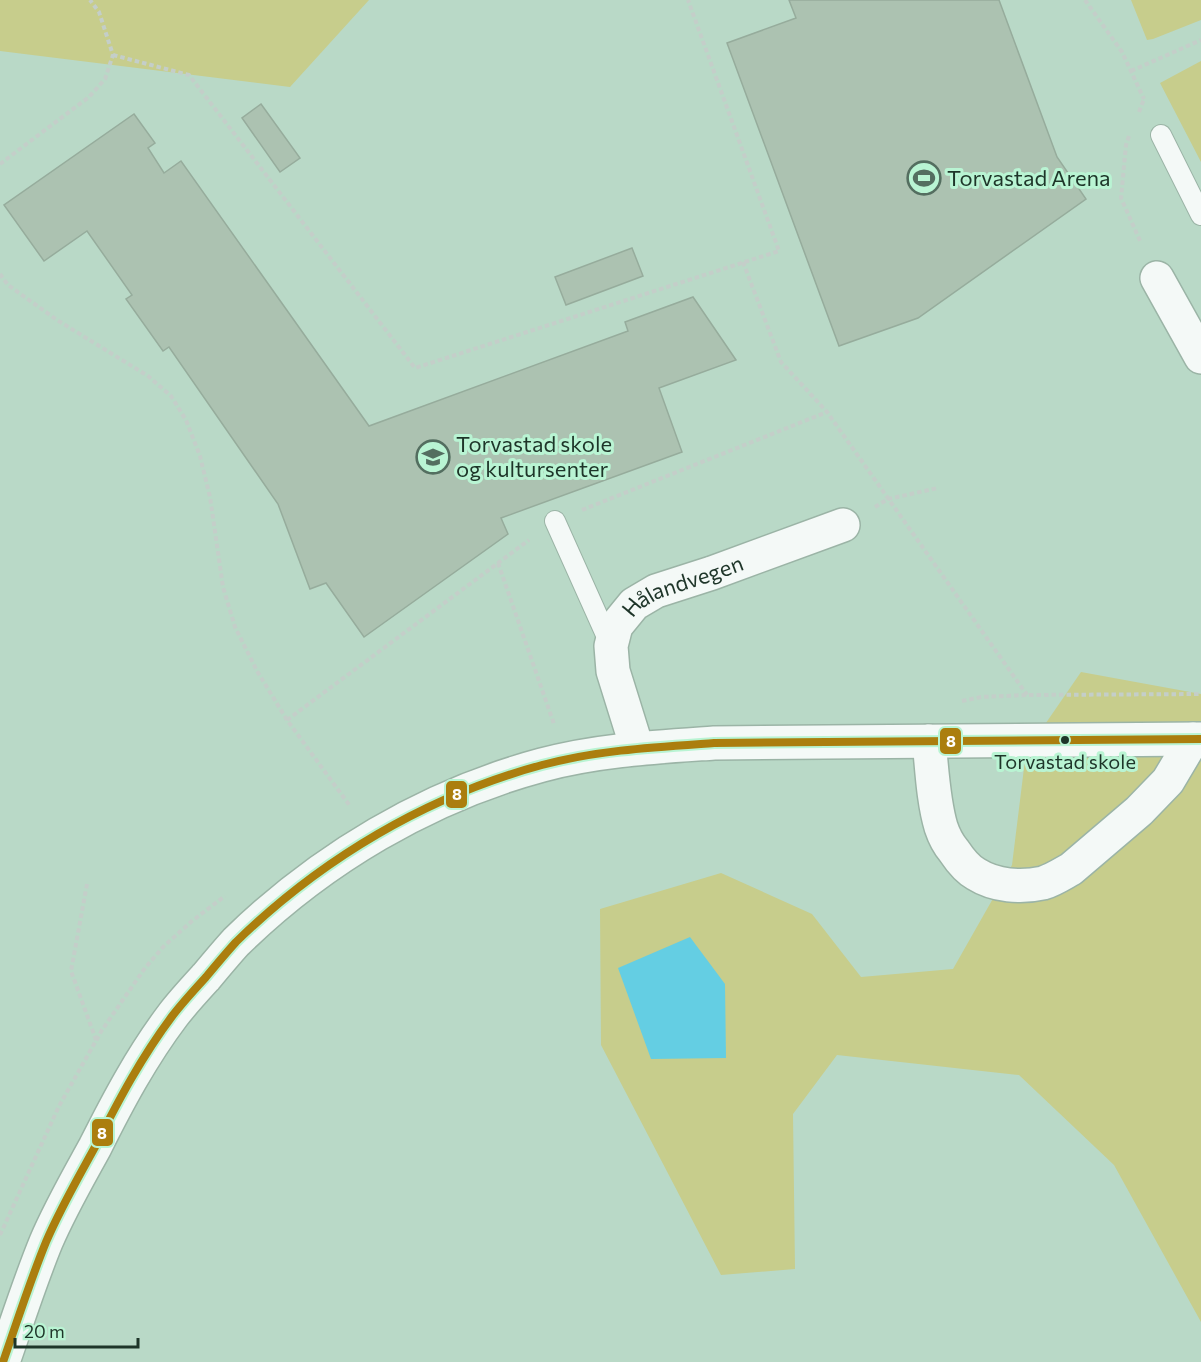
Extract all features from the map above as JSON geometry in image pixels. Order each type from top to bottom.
[{"type":"main road","points":[[1157,278],[1201,357]]},
{"type":"main road","name":"Hålandvegen","points":[[637,748],[613,671],[610,646],[616,626],[634,604],[656,591],[843,525]]},
{"type":"main road","points":[[929,741],[937,809],[941,828],[947,841],[962,862],[975,874],[993,882],[1015,886],[1043,883],[1071,869],[1139,811],[1168,781],[1197,739]]},
{"type":"main road","points":[[3,1362],[47,1241],[61,1210],[144,1056],[174,1014],[235,943],[273,908],[325,867],[374,836],[428,807],[490,782],[543,765],[588,755],[637,748],[714,743],[1197,739]]},
{"type":"lane","points":[[1161,135],[1201,215]]},
{"type":"lane","points":[[555,521],[610,646]]},
{"type":"path","points":[[0,164],[89,97],[105,79],[113,55],[99,12],[90,0]]},
{"type":"path","points":[[113,55],[189,75],[415,368],[779,251],[688,0]]},
{"type":"path","points":[[1085,0],[1122,52],[1161,135]]},
{"type":"path","points":[[1131,71],[1201,40]]},
{"type":"path","points":[[1137,117],[1144,99]]},
{"type":"path","points":[[1133,126],[1126,145],[1121,198],[1157,278]]},
{"type":"path","points":[[743,262],[781,362],[827,412],[1027,695]]},
{"type":"path","points":[[0,274],[8,285],[57,320],[148,376],[171,396],[186,420],[200,456],[210,497],[222,587],[235,627],[257,671],[287,720],[350,806],[358,802]]},
{"type":"path","points":[[287,720],[555,521],[827,412]]},
{"type":"path","points":[[888,499],[938,488]]},
{"type":"path","points":[[498,563],[554,724],[564,722]]},
{"type":"path","points":[[958,701],[981,697],[1027,695],[1201,693]]},
{"type":"path","points":[[87,884],[71,971],[96,1040]]},
{"type":"path","points":[[0,1235],[59,1106],[96,1040],[145,968],[165,946],[192,921],[229,894]]},
{"type":"green space","points":[[0,0],[369,0],[290,87],[0,51]]},
{"type":"green space","points":[[1131,0],[1201,0],[1201,20],[1147,40]]},
{"type":"green space","points":[[1201,61],[1201,162],[1160,83]]},
{"type":"green space","points":[[1081,672],[1201,694],[1201,1322],[1114,1165],[1019,1075],[837,1055],[793,1114],[795,1269],[721,1275],[601,1045],[600,909],[721,873],[812,914],[861,977],[953,969],[1012,865],[1026,752]]},
{"type":"water","points":[[690,937],[725,984],[726,1058],[651,1059],[618,968]]},
{"type":"building","name":"Torvastad Arena","points":[[789,0],[999,0],[1057,157],[1086,199],[918,318],[839,346],[727,43],[796,18]]},
{"type":"building","points":[[261,104],[300,158],[280,172],[242,118]]},
{"type":"building","points":[[134,114],[155,143],[148,148],[164,173],[181,161],[369,426],[628,331],[625,322],[693,297],[736,360],[659,388],[682,452],[501,518],[508,534],[364,637],[326,583],[310,589],[278,504],[169,347],[163,351],[126,299],[132,295],[87,231],[44,261],[4,205]]},
{"type":"building","points":[[632,248],[643,276],[566,305],[555,277]]},
{"type":"transit line","name":"8","points":[[3,1362],[34,1272],[57,1218],[131,1079],[173,1015],[236,942],[269,912],[340,858],[417,813],[499,778],[542,765],[584,756],[649,748],[714,743],[1201,739]]},
{"type":"place","name":"Torvastad Arena","points":[[924,178]]},
{"type":"place","name":"Torvastad skole og kultursenter","points":[[433,457]]},
{"type":"place","name":"Torvastad skole","points":[[1065,740]]}]
